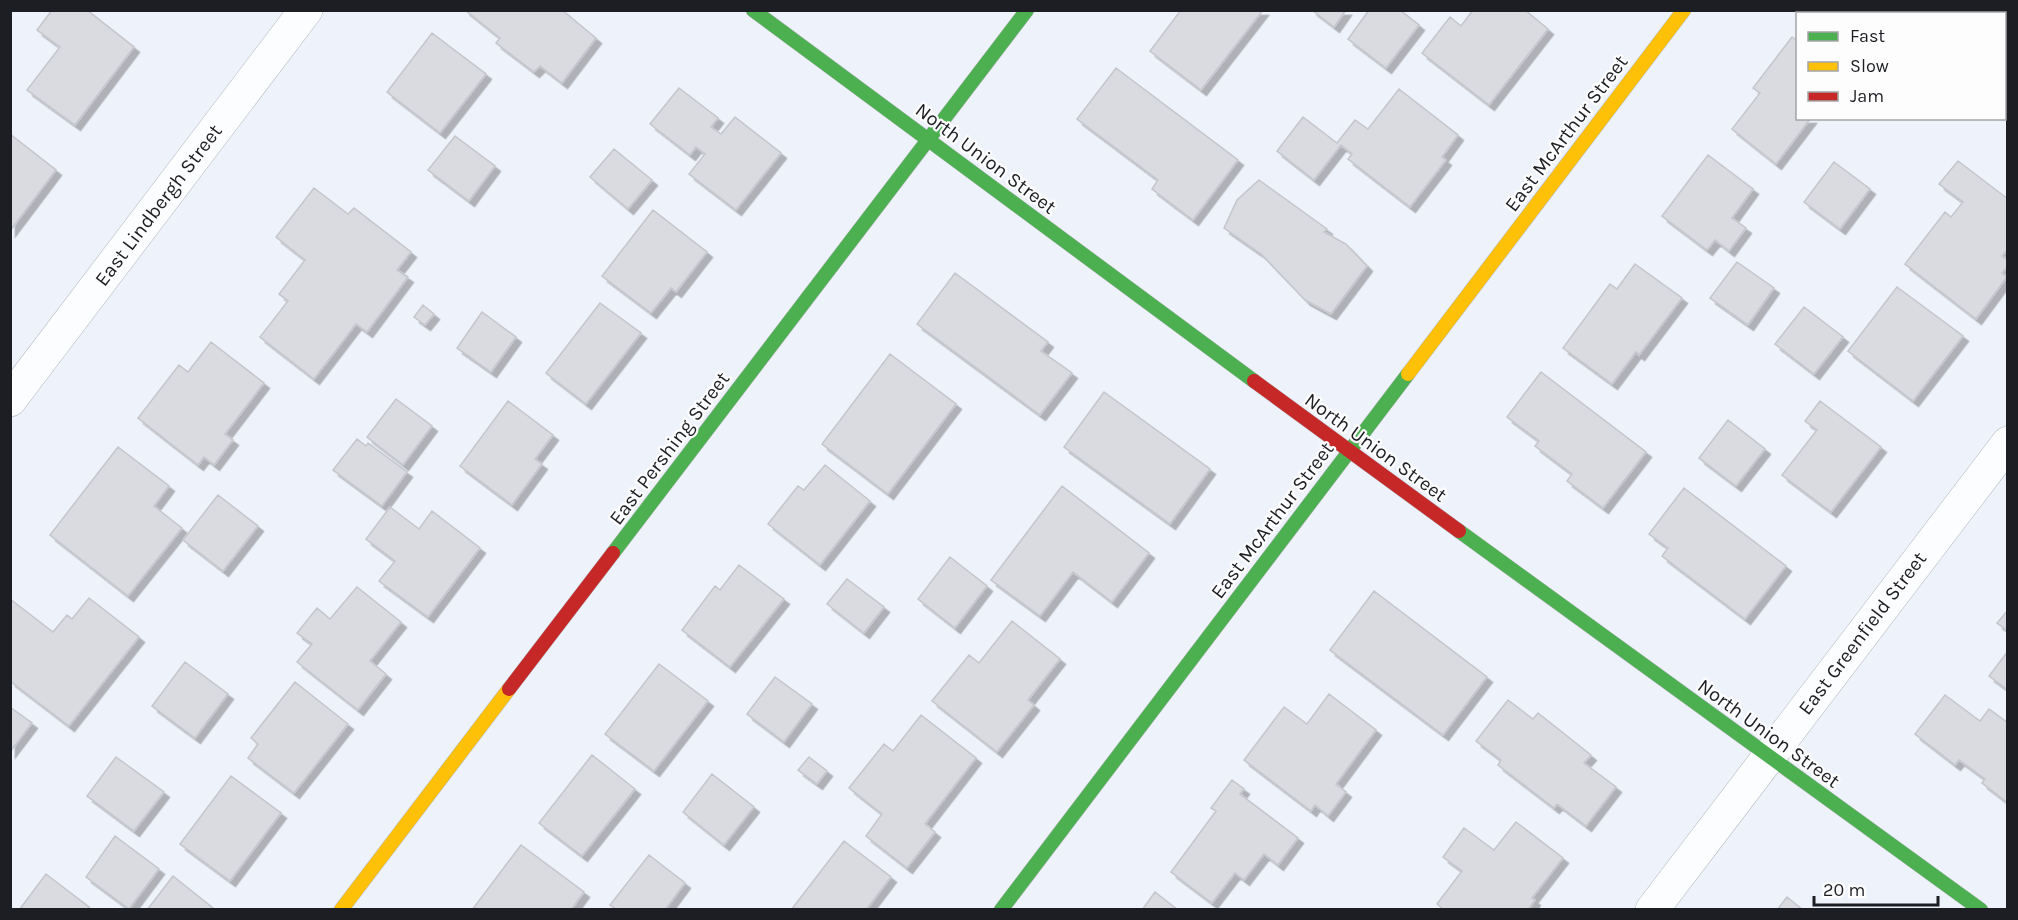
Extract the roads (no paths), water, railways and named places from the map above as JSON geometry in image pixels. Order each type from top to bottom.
[{"type":"street","name":"East Lindbergh Street","points":[[10,400],[306,10]]},
{"type":"street","name":"North Union Street","points":[[753,10],[1349,451],[1768,757],[1981,909]]},
{"type":"street","name":"East Pershing Street","points":[[341,909],[1027,10]]},
{"type":"street","name":"East McArthur Street","points":[[1001,909],[1684,10]]},
{"type":"street","name":"East Greenfield Street","points":[[1652,909],[2007,443]]}]
